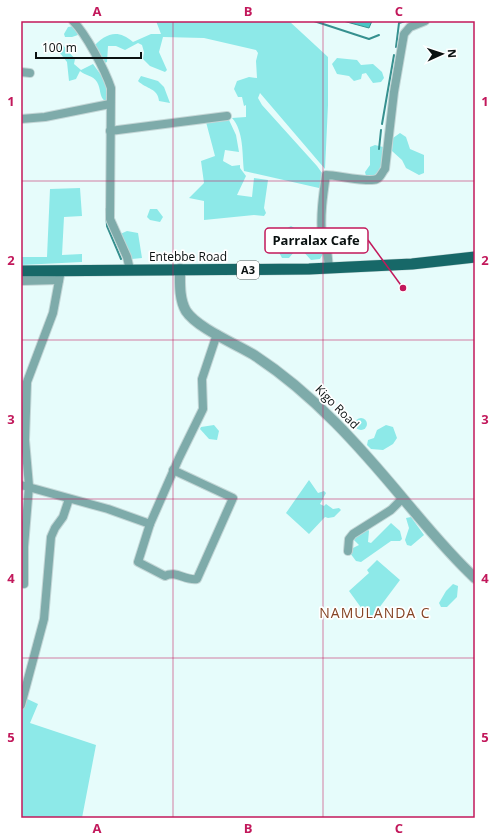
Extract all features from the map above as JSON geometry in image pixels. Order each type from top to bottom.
[{"type":"main road","name":"Entebbe Road","points":[[21,270],[60,275],[130,270],[269,270],[397,265],[475,257]]},
{"type":"street","points":[[72,21],[85,36],[105,73],[111,88],[110,219],[127,257],[130,270]]},
{"type":"street","points":[[329,268],[326,240],[322,237],[321,228],[321,207],[325,191],[326,175],[371,180],[379,178],[381,175],[385,168],[394,92],[404,34],[410,27],[425,21]]},
{"type":"street","points":[[21,72],[30,73]]},
{"type":"street","points":[[21,119],[45,117],[110,104]]},
{"type":"street","points":[[110,131],[227,116]]},
{"type":"street","name":"Kigo Road","points":[[180,269],[182,297],[186,311],[206,328],[254,355],[305,393],[357,445],[448,550],[475,578]]},
{"type":"street","points":[[21,281],[60,275],[50,322],[27,382],[24,584]]},
{"type":"street","points":[[173,470],[233,498],[197,579],[190,580],[174,574],[165,576],[138,562],[150,524],[173,470],[203,408],[203,375],[217,334]]},
{"type":"street","points":[[25,485],[69,499],[108,509],[150,524]]},
{"type":"street","points":[[348,551],[349,539],[353,534],[391,510],[403,498]]},
{"type":"street","points":[[21,705],[44,619],[51,537],[54,528],[62,517],[69,499]]},
{"type":"shaded area","points":[[156,21],[289,21],[328,57],[328,105],[325,169],[260,93],[258,98],[262,105],[322,173],[321,187],[319,188],[244,171],[241,136],[236,123],[232,118],[246,117],[246,105],[244,106],[242,97],[238,97],[234,89],[237,81],[249,77],[257,78],[256,61],[258,53],[256,50],[204,38],[163,37],[159,52],[167,70],[165,72],[150,66],[143,59],[144,52],[142,45],[138,43],[125,50],[116,46],[108,46],[107,62],[102,64],[92,48],[106,36],[111,34],[122,35],[133,42],[151,34],[161,34]]},
{"type":"shaded area","points":[[343,21],[372,21],[369,28]]},
{"type":"shaded area","points":[[74,26],[78,35],[65,37],[64,34],[68,27]]},
{"type":"shaded area","points":[[62,44],[75,59],[74,64],[81,70],[93,64],[101,75],[110,95],[105,101],[102,97],[97,82],[91,77],[80,71],[76,79],[69,81],[67,62],[56,48]]},
{"type":"shaded area","points":[[337,58],[357,60],[361,65],[373,64],[382,72],[384,78],[381,82],[373,83],[366,73],[362,74],[361,79],[354,81],[349,76],[337,74],[332,64]]},
{"type":"shaded area","points":[[141,76],[158,81],[164,87],[170,103],[159,101],[154,91],[138,81]]},
{"type":"shaded area","points":[[229,120],[236,135],[239,152],[225,150],[223,161],[232,166],[240,165],[240,168],[246,176],[237,195],[252,197],[254,178],[268,180],[264,208],[266,213],[264,216],[254,215],[204,220],[204,201],[189,198],[204,183],[201,161],[215,156],[206,122]]},
{"type":"shaded area","points":[[400,133],[406,137],[410,149],[424,155],[424,173],[419,175],[406,168],[402,160],[392,151],[393,138]]},
{"type":"shaded area","points":[[375,145],[383,147],[381,167],[376,174],[366,176],[365,172],[370,165],[370,147]]},
{"type":"shaded area","points":[[80,188],[82,216],[64,217],[62,255],[82,254],[82,262],[21,265],[21,257],[47,257],[50,189]]},
{"type":"shaded area","points":[[150,209],[157,209],[163,217],[160,222],[150,220],[147,217]]},
{"type":"shaded area","points":[[291,226],[301,232],[305,238],[317,237],[322,240],[323,254],[320,259],[311,260],[301,249],[294,252],[289,258],[282,258],[271,237]]},
{"type":"shaded area","points":[[127,231],[138,233],[142,258],[132,259],[125,257],[118,235]]},
{"type":"shaded area","points":[[359,418],[363,418],[367,424],[363,430],[359,430],[355,426],[355,422]]},
{"type":"shaded area","points":[[214,425],[219,431],[217,440],[209,439],[200,429],[201,427]]},
{"type":"shaded area","points":[[386,425],[393,427],[397,438],[393,444],[383,450],[371,449],[367,445],[368,440],[374,438],[377,430]]},
{"type":"shaded area","points":[[309,480],[318,493],[324,491],[326,493],[320,504],[324,506],[326,504],[333,509],[339,508],[341,510],[334,517],[325,517],[309,534],[286,513]]},
{"type":"shaded area","points":[[411,517],[424,535],[411,546],[407,545],[405,540],[409,528],[406,518]]},
{"type":"shaded area","points":[[391,523],[400,531],[402,539],[400,541],[391,541],[361,562],[356,561],[350,553],[351,549],[359,545],[352,538],[366,527],[369,531],[368,542],[371,543]]},
{"type":"shaded area","points":[[377,560],[400,580],[370,620],[349,591],[369,573],[367,570]]},
{"type":"shaded area","points":[[453,584],[458,586],[457,597],[447,607],[441,607],[439,603],[446,591]]},
{"type":"shaded area","points":[[21,696],[38,704],[30,723],[96,745],[82,818],[21,818]]},
{"type":"waterway","points":[[314,21],[369,39],[379,35]]},
{"type":"waterway","points":[[396,47],[399,23],[405,21]]},
{"type":"waterway","points":[[382,124],[394,55]]},
{"type":"waterway","points":[[379,149],[381,130]]},
{"type":"waterway","points":[[106,209],[107,226],[121,259]]},
{"type":"place","name":"Parralax Cafe","points":[[403,288]]},
{"type":"district","name":"NAMULANDA C","points":[[375,613]]}]
